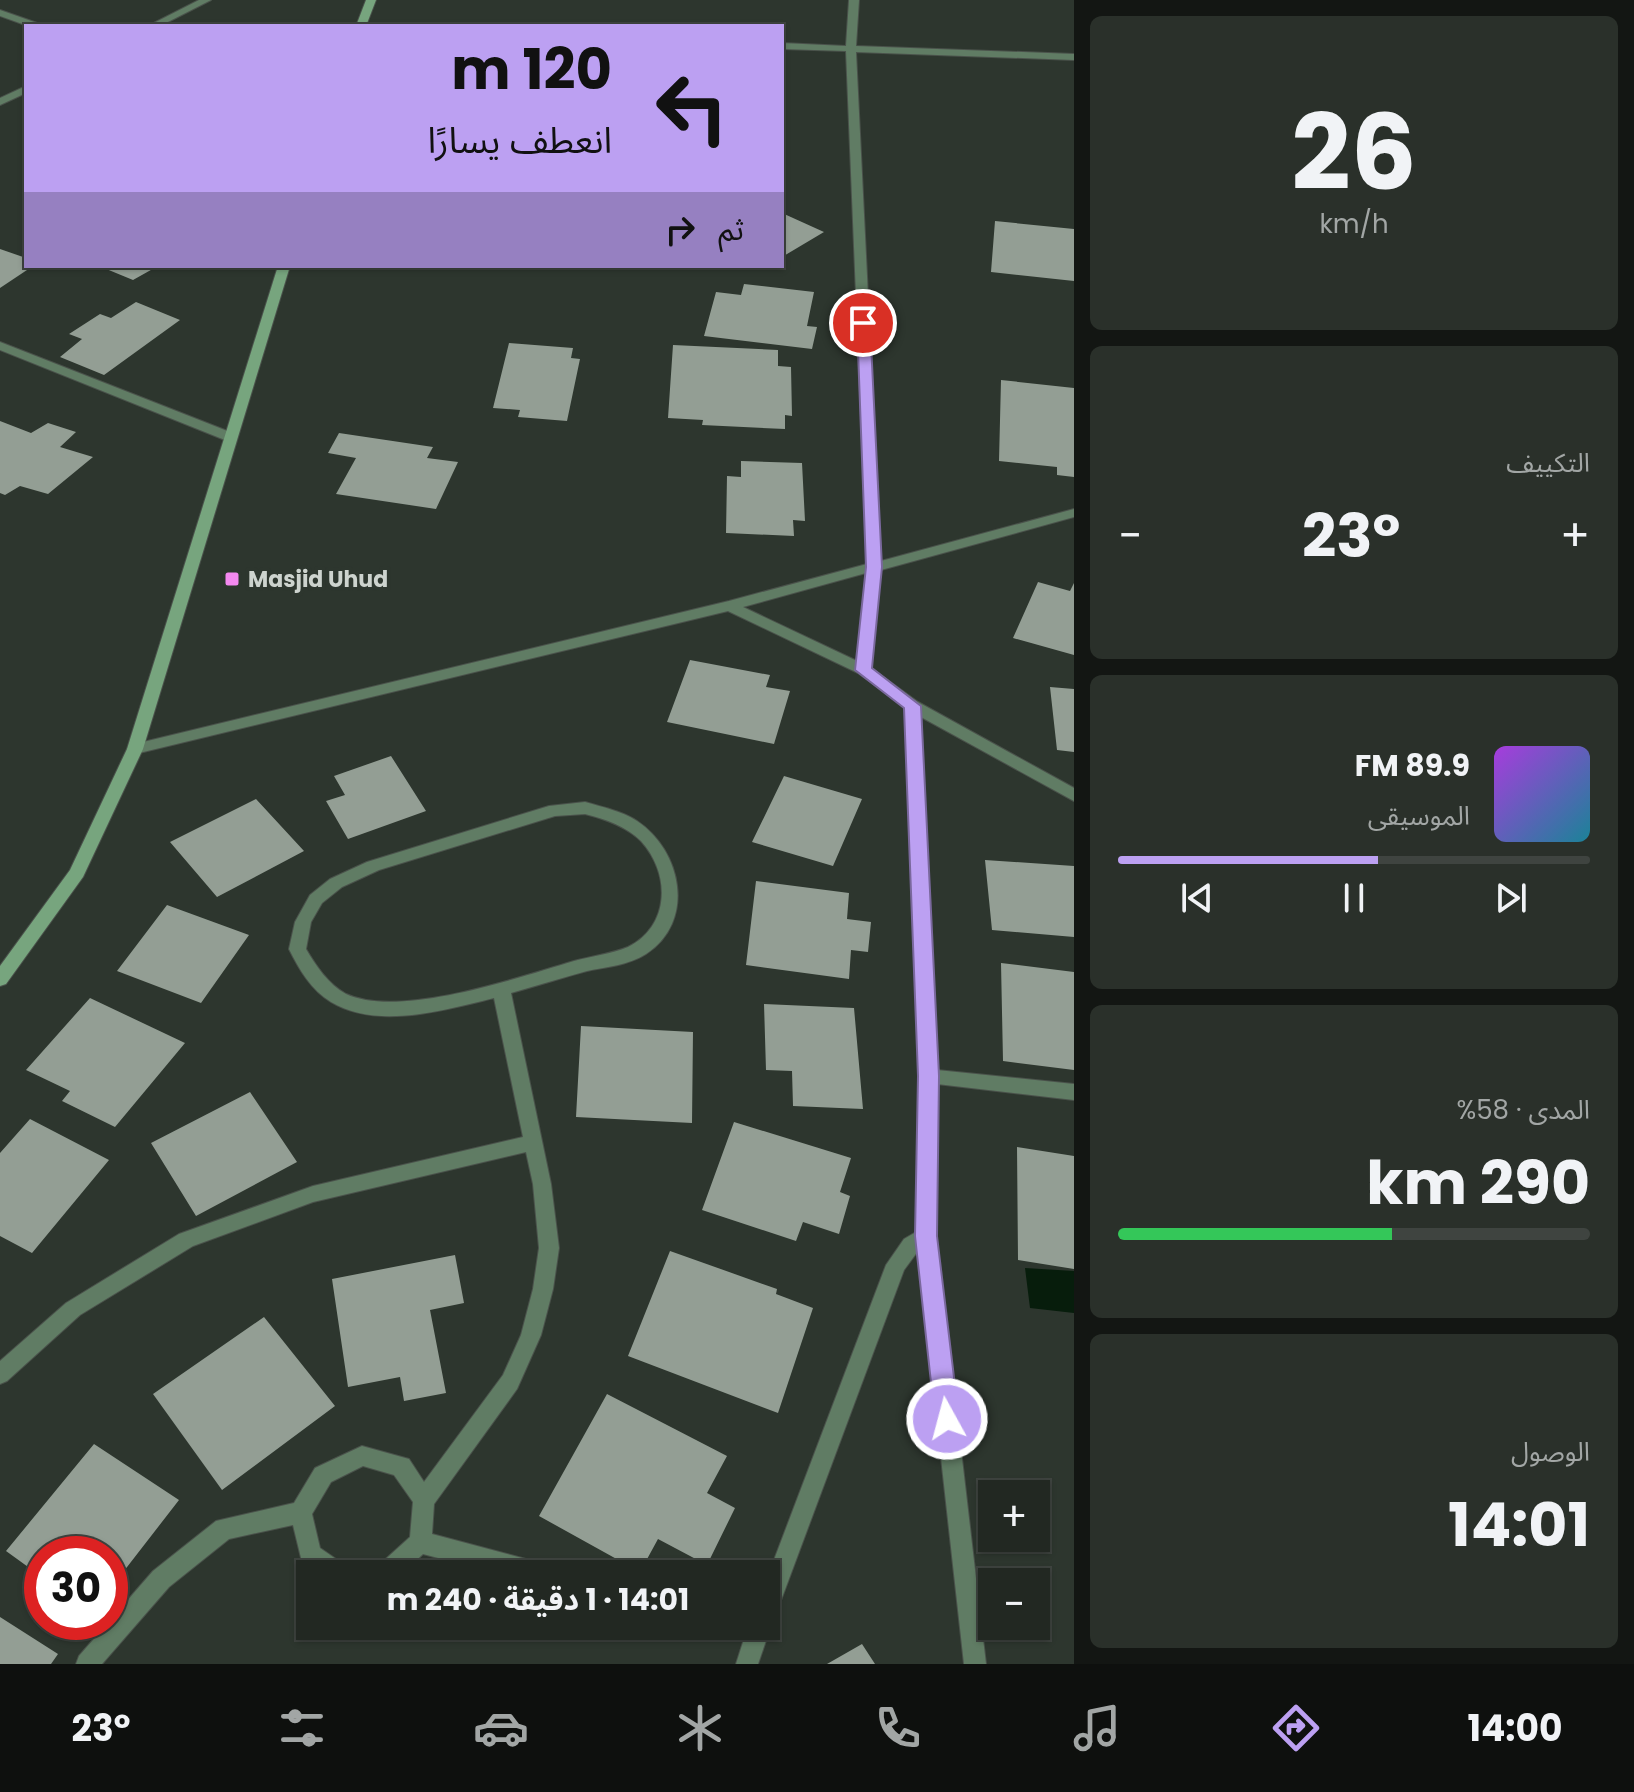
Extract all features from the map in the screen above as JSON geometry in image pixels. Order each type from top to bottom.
[{"type":"main road","points":[[362,24],[371,0]]},
{"type":"main road","points":[[0,979],[77,873],[135,749],[283,268]]},
{"type":"street","points":[[157,24],[206,0]]},
{"type":"street","points":[[854,0],[851,49],[874,567],[863,670]]},
{"type":"street","points":[[0,13],[31,24]]},
{"type":"street","points":[[784,46],[1074,57]]},
{"type":"street","points":[[0,102],[24,90]]},
{"type":"street","points":[[0,346],[230,437]]},
{"type":"street","points":[[135,749],[729,606],[1074,513]]},
{"type":"street","points":[[729,606],[863,670],[913,706],[1074,795]]},
{"type":"street","points":[[913,706],[928,1076],[926,1236],[975,1664]]},
{"type":"street","points":[[585,808],[607,814],[631,825],[657,848],[669,878],[672,911],[659,933],[639,950],[501,989],[416,1006],[383,1007],[347,1002],[321,987],[297,949],[303,922],[316,899],[336,883],[373,866],[555,810],[585,808]]},
{"type":"street","points":[[401,1560],[420,1542],[424,1500],[510,1382],[531,1335],[549,1248],[542,1184],[501,989]]},
{"type":"street","points":[[928,1076],[1074,1092]]},
{"type":"street","points":[[0,1374],[73,1309],[186,1240],[313,1194],[534,1142]]},
{"type":"street","points":[[780,1562],[896,1265],[911,1245],[926,1236]]},
{"type":"street","points":[[318,1560],[310,1554],[301,1512],[323,1475],[362,1456],[401,1466],[424,1500]]},
{"type":"street","points":[[87,1664],[161,1579],[224,1529],[301,1512]]},
{"type":"street","points":[[420,1542],[488,1560]]},
{"type":"street","points":[[747,1664],[752,1640]]},
{"type":"shaded area","points":[[1025,1268],[1074,1271],[1074,1313],[1030,1308]]},
{"type":"building","points":[[784,214],[824,232],[784,256]]},
{"type":"building","points":[[995,221],[1074,229],[1074,281],[991,272]]},
{"type":"building","points":[[0,249],[24,257],[24,268],[30,268],[0,288]]},
{"type":"building","points":[[104,268],[154,268],[133,280]]},
{"type":"building","points":[[744,284],[814,292],[807,326],[817,327],[812,349],[704,336],[716,292],[741,295]]},
{"type":"building","points":[[136,302],[180,320],[104,375],[60,357],[82,339],[69,334],[100,314],[111,318]]},
{"type":"building","points":[[509,343],[573,348],[571,358],[580,359],[567,421],[518,417],[520,410],[493,408]]},
{"type":"building","points":[[673,345],[778,350],[778,366],[791,367],[792,416],[785,415],[785,429],[702,425],[703,420],[668,418]]},
{"type":"building","points":[[1001,380],[1074,388],[1074,477],[1057,475],[1057,467],[999,461]]},
{"type":"building","points":[[0,421],[31,433],[48,423],[76,432],[60,447],[93,457],[48,494],[20,486],[5,495],[0,493]]},
{"type":"building","points":[[339,433],[433,447],[427,458],[458,462],[436,509],[336,494],[356,458],[328,453]]},
{"type":"building","points":[[741,461],[802,463],[805,521],[793,520],[794,536],[726,533],[727,476],[741,477]]},
{"type":"building","points":[[1038,582],[1070,591],[1074,583],[1074,655],[1013,638]]},
{"type":"building","points":[[690,660],[770,675],[766,687],[790,691],[774,744],[667,722]]},
{"type":"building","points":[[1050,687],[1074,689],[1074,752],[1057,750]]},
{"type":"building","points":[[391,756],[426,811],[348,839],[326,801],[345,795],[334,776]]},
{"type":"building","points":[[784,776],[862,799],[833,866],[752,842]]},
{"type":"building","points":[[256,799],[304,851],[217,897],[170,842]]},
{"type":"building","points":[[985,860],[1074,866],[1074,937],[992,930]]},
{"type":"building","points":[[756,881],[849,893],[847,919],[871,922],[868,952],[851,950],[849,979],[746,965]]},
{"type":"building","points":[[167,905],[249,935],[201,1003],[117,971]]},
{"type":"building","points":[[1001,963],[1074,972],[1074,1070],[1003,1061]]},
{"type":"building","points":[[90,998],[185,1043],[115,1127],[62,1101],[70,1091],[26,1070]]},
{"type":"building","points":[[764,1004],[854,1008],[863,1109],[793,1106],[792,1071],[766,1070]]},
{"type":"building","points":[[581,1026],[693,1032],[692,1123],[576,1117]]},
{"type":"building","points":[[250,1092],[297,1162],[196,1216],[151,1143]]},
{"type":"building","points":[[30,1119],[109,1160],[32,1253],[0,1236],[0,1153]]},
{"type":"building","points":[[734,1122],[851,1158],[840,1192],[850,1196],[839,1234],[803,1222],[796,1241],[702,1210]]},
{"type":"building","points":[[1017,1147],[1074,1156],[1074,1269],[1018,1260]]},
{"type":"building","points":[[670,1251],[777,1289],[776,1294],[813,1308],[778,1413],[628,1356]]},
{"type":"building","points":[[455,1255],[464,1303],[430,1310],[446,1393],[404,1401],[400,1377],[348,1387],[332,1279]]},
{"type":"building","points":[[264,1317],[335,1406],[222,1490],[153,1394]]},
{"type":"building","points":[[607,1394],[727,1456],[707,1493],[735,1508],[709,1560],[698,1560],[658,1539],[647,1560],[618,1560],[539,1516]]},
{"type":"building","points":[[94,1444],[179,1500],[128,1566],[128,1536],[24,1536],[24,1564],[6,1551]]},
{"type":"building","points":[[0,1617],[24,1632],[24,1640],[36,1640],[58,1654],[51,1664],[0,1664]]},
{"type":"building","points":[[862,1644],[875,1664],[827,1664]]},
{"type":"place","name":"Masjid Uhud","points":[[232,579]]},
{"type":"route","points":[[863,323],[874,567],[863,670],[913,706],[928,1076],[926,1236],[947,1419]]}]
